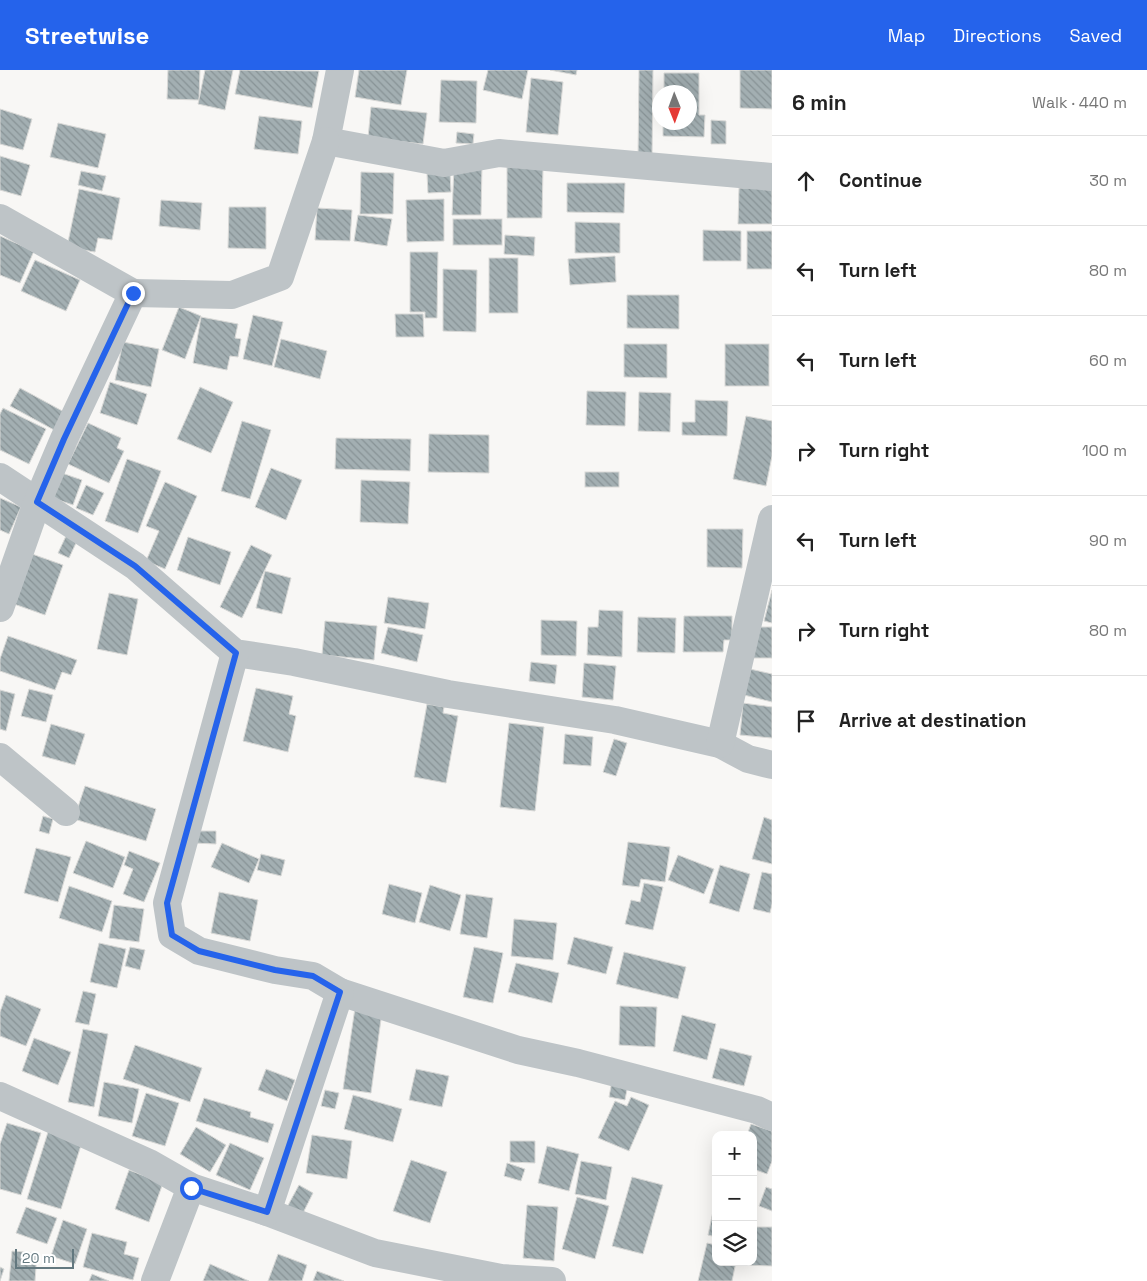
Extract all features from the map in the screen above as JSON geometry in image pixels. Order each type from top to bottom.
[{"type":"street","points":[[0,218],[133,293],[232,294],[280,276],[326,141],[340,70]]},
{"type":"street","points":[[326,141],[444,163],[499,153],[772,176]]},
{"type":"street","points":[[0,608],[37,502],[64,439],[133,293]]},
{"type":"street","points":[[0,477],[135,566],[236,653],[294,662],[448,694],[615,720],[720,744],[748,759],[772,765]]},
{"type":"street","points":[[720,744],[772,519]]},
{"type":"street","points":[[236,653],[167,903],[172,935],[199,951],[275,970],[313,976],[340,992],[518,1050],[757,1110],[772,1117]]},
{"type":"street","points":[[0,757],[66,812]]},
{"type":"street","points":[[267,1212],[340,992]]},
{"type":"street","points":[[0,1096],[148,1163],[191,1188],[267,1212],[375,1253],[500,1280],[552,1281]]},
{"type":"street","points":[[155,1281],[191,1188]]},
{"type":"building","points":[[168,70],[200,70],[199,100],[167,99]]},
{"type":"building","points":[[205,70],[233,70],[225,110],[198,104]]},
{"type":"building","points":[[240,70],[319,71],[312,108],[235,94]]},
{"type":"building","points":[[359,70],[407,70],[401,105],[355,97]]},
{"type":"building","points":[[488,70],[528,70],[522,99],[483,90]]},
{"type":"building","points":[[550,70],[577,70],[576,75]]},
{"type":"building","points":[[639,70],[653,70],[652,158],[638,158]]},
{"type":"building","points":[[740,70],[772,70],[772,109],[740,108]]},
{"type":"building","points":[[664,73],[699,73],[699,115],[705,115],[704,137],[663,136],[663,130],[697,130],[697,85],[664,85]]},
{"type":"building","points":[[531,78],[563,82],[558,135],[526,132]]},
{"type":"building","points":[[441,80],[477,81],[476,123],[439,122]]},
{"type":"building","points":[[371,107],[427,113],[423,144],[368,138]]},
{"type":"building","points":[[0,109],[32,119],[23,150],[0,144]]},
{"type":"building","points":[[259,116],[302,121],[298,154],[254,149]]},
{"type":"building","points":[[711,120],[726,121],[726,144],[711,144]]},
{"type":"building","points":[[58,123],[106,134],[98,168],[50,157]]},
{"type":"building","points":[[457,132],[474,134],[473,144],[456,143]]},
{"type":"building","points":[[0,156],[30,165],[21,196],[0,190]]},
{"type":"building","points":[[454,166],[482,166],[481,215],[452,215]]},
{"type":"building","points":[[507,167],[543,168],[542,218],[507,218]]},
{"type":"building","points":[[81,171],[106,176],[102,191],[78,185]]},
{"type":"building","points":[[361,172],[394,173],[393,214],[360,214]]},
{"type":"building","points":[[450,172],[451,192],[428,193],[427,174]]},
{"type":"building","points":[[567,183],[625,183],[624,213],[567,212]]},
{"type":"building","points":[[739,188],[772,188],[772,224],[738,224]]},
{"type":"building","points":[[79,189],[120,198],[112,240],[98,238],[95,252],[67,247]]},
{"type":"building","points":[[444,199],[444,241],[407,242],[406,200]]},
{"type":"building","points":[[161,200],[202,203],[200,230],[159,226]]},
{"type":"building","points":[[229,207],[266,207],[266,249],[228,248]]},
{"type":"building","points":[[317,208],[352,210],[350,241],[315,240]]},
{"type":"building","points":[[358,215],[392,219],[387,246],[354,241]]},
{"type":"building","points":[[453,219],[502,219],[502,245],[453,245]]},
{"type":"building","points":[[575,222],[620,223],[620,253],[575,253]]},
{"type":"building","points":[[703,230],[741,231],[741,261],[703,261]]},
{"type":"building","points":[[747,231],[772,231],[772,269],[747,269]]},
{"type":"building","points":[[505,235],[535,237],[534,256],[504,254]]},
{"type":"building","points":[[0,236],[34,251],[20,283],[0,275]]},
{"type":"building","points":[[410,252],[438,252],[437,318],[425,318],[425,312],[410,312]]},
{"type":"building","points":[[615,256],[616,282],[570,285],[568,259]]},
{"type":"building","points":[[489,258],[518,258],[518,313],[489,313]]},
{"type":"building","points":[[35,260],[80,280],[66,311],[21,291]]},
{"type":"building","points":[[443,269],[477,270],[476,332],[443,331]]},
{"type":"building","points":[[627,295],[679,295],[679,329],[627,328]]},
{"type":"building","points":[[179,307],[201,316],[185,359],[162,350]]},
{"type":"building","points":[[395,314],[423,314],[424,337],[396,337]]},
{"type":"building","points":[[253,315],[283,322],[272,366],[243,359]]},
{"type":"building","points":[[201,317],[238,324],[235,338],[241,339],[238,357],[230,356],[227,370],[193,363]]},
{"type":"building","points":[[281,339],[327,351],[320,379],[274,367]]},
{"type":"building","points":[[123,342],[159,349],[151,387],[115,380]]},
{"type":"building","points":[[624,344],[667,344],[667,378],[624,377]]},
{"type":"building","points":[[725,344],[769,344],[769,386],[725,386]]},
{"type":"building","points":[[110,382],[147,394],[137,425],[100,413]]},
{"type":"building","points":[[200,387],[233,402],[211,453],[177,439]]},
{"type":"building","points":[[20,388],[66,413],[56,431],[10,406]]},
{"type":"building","points":[[587,391],[626,392],[625,426],[586,425]]},
{"type":"building","points":[[639,392],[671,393],[670,432],[638,431]]},
{"type":"building","points":[[695,400],[728,401],[727,436],[682,435],[682,422],[695,422]]},
{"type":"building","points":[[3,408],[46,429],[29,464],[0,450],[0,414]]},
{"type":"building","points":[[746,416],[772,421],[772,456],[766,486],[733,479]]},
{"type":"building","points":[[242,421],[271,430],[250,499],[221,491]]},
{"type":"building","points":[[88,423],[121,438],[117,448],[124,451],[109,483],[68,464]]},
{"type":"building","points":[[429,434],[489,435],[489,473],[428,472]]},
{"type":"building","points":[[336,438],[411,439],[410,471],[335,469]]},
{"type":"building","points":[[127,459],[161,471],[138,533],[105,521]]},
{"type":"building","points":[[271,468],[302,480],[286,520],[255,507]]},
{"type":"building","points":[[56,471],[82,480],[73,505],[47,496]]},
{"type":"building","points":[[585,472],[619,472],[619,487],[585,487]]},
{"type":"building","points":[[361,480],[410,482],[408,524],[360,522]]},
{"type":"building","points":[[165,482],[197,496],[165,569],[146,561],[159,531],[146,526]]},
{"type":"building","points":[[86,485],[104,493],[93,515],[76,508]]},
{"type":"building","points":[[0,498],[21,507],[9,534],[0,530]]},
{"type":"building","points":[[707,529],[743,529],[742,568],[707,567]]},
{"type":"building","points":[[66,536],[77,541],[69,558],[58,553]]},
{"type":"building","points":[[188,537],[231,552],[220,585],[177,570]]},
{"type":"building","points":[[251,545],[272,555],[242,618],[220,607]]},
{"type":"building","points":[[32,554],[63,565],[45,615],[14,604]]},
{"type":"building","points":[[265,571],[291,578],[282,614],[256,608]]},
{"type":"building","points":[[772,590],[772,623],[764,621]]},
{"type":"building","points":[[109,593],[138,599],[127,655],[97,649]]},
{"type":"building","points":[[388,597],[429,603],[425,629],[384,623]]},
{"type":"building","points":[[599,610],[623,611],[622,657],[587,655],[588,627],[598,627]]},
{"type":"building","points":[[684,616],[732,616],[732,640],[724,640],[723,652],[683,652]]},
{"type":"building","points":[[638,617],[676,618],[675,653],[637,652]]},
{"type":"building","points":[[541,620],[577,621],[576,656],[541,655]]},
{"type":"building","points":[[325,621],[377,626],[374,660],[322,655]]},
{"type":"building","points":[[388,627],[423,635],[417,662],[381,653]]},
{"type":"building","points":[[752,627],[772,627],[772,658],[751,658]]},
{"type":"building","points":[[8,636],[77,660],[71,675],[62,672],[55,690],[0,671],[0,659]]},
{"type":"building","points":[[531,662],[557,665],[555,684],[529,681]]},
{"type":"building","points":[[584,663],[616,666],[613,700],[582,697]]},
{"type":"building","points":[[750,669],[772,674],[772,702],[744,695]]},
{"type":"building","points":[[256,688],[293,696],[289,714],[296,716],[288,752],[243,741]]},
{"type":"building","points":[[29,689],[53,695],[46,722],[21,716]]},
{"type":"building","points":[[0,690],[15,694],[6,731],[0,729]]},
{"type":"building","points":[[743,703],[772,707],[772,738],[740,735]]},
{"type":"building","points":[[427,704],[444,707],[443,713],[458,716],[446,783],[414,777]]},
{"type":"building","points":[[509,723],[544,727],[535,811],[500,807]]},
{"type":"building","points":[[51,724],[85,734],[75,765],[42,756]]},
{"type":"building","points":[[565,734],[593,737],[591,766],[563,764]]},
{"type":"building","points":[[614,739],[627,743],[616,776],[603,772]]},
{"type":"building","points":[[85,786],[156,809],[146,841],[74,819]]},
{"type":"building","points":[[43,816],[53,819],[49,834],[39,831]]},
{"type":"building","points":[[764,817],[772,820],[772,864],[752,859]]},
{"type":"building","points":[[194,831],[216,831],[216,844],[194,843]]},
{"type":"building","points":[[86,841],[125,857],[113,888],[73,873]]},
{"type":"building","points":[[628,842],[670,847],[665,882],[641,879],[639,887],[622,885]]},
{"type":"building","points":[[222,843],[259,859],[249,883],[211,867]]},
{"type":"building","points":[[36,848],[71,857],[58,902],[24,893]]},
{"type":"building","points":[[129,851],[160,863],[144,902],[123,894],[133,869],[124,865]]},
{"type":"building","points":[[261,854],[285,860],[281,876],[257,870]]},
{"type":"building","points":[[678,855],[714,869],[704,894],[668,880]]},
{"type":"building","points":[[720,865],[750,874],[739,912],[709,903]]},
{"type":"building","points":[[762,872],[772,874],[772,904],[770,913],[753,909]]},
{"type":"building","points":[[644,883],[663,887],[653,930],[625,924],[631,900],[640,902]]},
{"type":"building","points":[[389,884],[422,893],[415,923],[382,914]]},
{"type":"building","points":[[430,885],[461,895],[450,931],[419,922]]},
{"type":"building","points":[[69,886],[112,901],[102,932],[59,918]]},
{"type":"building","points":[[219,892],[258,900],[250,941],[211,933]]},
{"type":"building","points":[[466,894],[493,898],[487,938],[460,934]]},
{"type":"building","points":[[114,905],[144,909],[139,942],[109,938]]},
{"type":"building","points":[[514,919],[557,923],[553,960],[511,956]]},
{"type":"building","points":[[574,937],[613,947],[606,974],[567,964]]},
{"type":"building","points":[[99,943],[126,949],[117,988],[90,982]]},
{"type":"building","points":[[130,947],[145,950],[140,970],[125,966]]},
{"type":"building","points":[[474,947],[503,953],[493,1003],[463,997]]},
{"type":"building","points":[[624,952],[686,967],[678,999],[616,984]]},
{"type":"building","points":[[516,963],[559,973],[552,1003],[508,992]]},
{"type":"building","points":[[83,991],[96,994],[89,1025],[75,1022]]},
{"type":"building","points":[[6,995],[41,1009],[26,1046],[0,1036],[0,1012]]},
{"type":"building","points":[[620,1006],[657,1007],[655,1047],[619,1045]]},
{"type":"building","points":[[355,1008],[382,1012],[371,1093],[343,1089]]},
{"type":"building","points":[[682,1015],[716,1024],[707,1060],[673,1051]]},
{"type":"building","points":[[83,1029],[108,1034],[94,1107],[68,1102]]},
{"type":"building","points":[[34,1038],[71,1052],[58,1085],[22,1071]]},
{"type":"building","points":[[135,1045],[202,1068],[190,1102],[123,1079]]},
{"type":"building","points":[[720,1048],[752,1056],[744,1086],[712,1078]]},
{"type":"building","points":[[266,1069],[295,1080],[287,1101],[258,1090]]},
{"type":"building","points":[[416,1069],[449,1076],[442,1107],[409,1100]]},
{"type":"building","points":[[612,1081],[628,1084],[625,1100],[609,1097]]},
{"type":"building","points":[[104,1082],[139,1089],[132,1123],[98,1116]]},
{"type":"building","points":[[325,1090],[339,1093],[335,1109],[321,1106]]},
{"type":"building","points":[[146,1093],[179,1103],[165,1146],[132,1136]]},
{"type":"building","points":[[353,1095],[402,1109],[393,1142],[344,1129]]},
{"type":"building","points":[[631,1097],[649,1105],[629,1151],[598,1138],[615,1101],[627,1106]]},
{"type":"building","points":[[204,1098],[251,1112],[250,1117],[274,1124],[268,1143],[196,1121]]},
{"type":"building","points":[[7,1123],[41,1133],[21,1195],[0,1189],[0,1144]]},
{"type":"building","points":[[751,1124],[772,1131],[772,1161],[767,1174],[757,1170],[757,1131],[748,1131]]},
{"type":"building","points":[[196,1127],[226,1145],[210,1172],[180,1154]]},
{"type":"building","points":[[48,1132],[82,1142],[61,1209],[27,1199]]},
{"type":"building","points":[[312,1135],[352,1141],[347,1179],[306,1173]]},
{"type":"building","points":[[510,1141],[535,1141],[535,1163],[510,1162]]},
{"type":"building","points":[[230,1143],[264,1158],[250,1190],[216,1175]]},
{"type":"building","points":[[547,1146],[579,1154],[569,1191],[538,1183]]},
{"type":"building","points":[[411,1160],[447,1172],[430,1223],[393,1211]]},
{"type":"building","points":[[581,1161],[612,1167],[606,1200],[575,1194]]},
{"type":"building","points":[[507,1163],[525,1169],[521,1181],[504,1176]]},
{"type":"building","points":[[129,1170],[163,1183],[149,1222],[115,1209]]},
{"type":"building","points":[[632,1177],[663,1185],[643,1254],[612,1246]]},
{"type":"building","points":[[299,1185],[313,1193],[301,1217],[286,1209]]},
{"type":"building","points":[[766,1187],[772,1189],[772,1211],[759,1206]]},
{"type":"building","points":[[577,1197],[609,1206],[595,1259],[562,1249]]},
{"type":"building","points":[[527,1205],[558,1207],[554,1261],[523,1258]]},
{"type":"building","points":[[26,1207],[57,1218],[47,1244],[16,1233]]},
{"type":"building","points":[[712,1216],[712,1236],[708,1235]]},
{"type":"building","points":[[63,1220],[87,1229],[75,1264],[51,1256]]},
{"type":"building","points":[[757,1227],[772,1227],[772,1266],[757,1265]]},
{"type":"building","points":[[92,1233],[127,1242],[124,1254],[139,1258],[133,1280],[83,1267]]},
{"type":"building","points":[[707,1243],[712,1244],[712,1266],[735,1266],[732,1281],[698,1281]]},
{"type":"building","points":[[12,1251],[37,1253],[35,1281],[9,1281]]},
{"type":"building","points":[[278,1254],[307,1265],[302,1281],[268,1281]]},
{"type":"building","points":[[210,1264],[249,1281],[203,1281]]},
{"type":"building","points":[[0,1267],[4,1269],[0,1281]]},
{"type":"building","points":[[317,1271],[344,1281],[313,1281]]},
{"type":"building","points":[[92,1274],[109,1281],[89,1281]]},
{"type":"route","points":[[133,293],[74,422],[64,439],[37,502],[135,566],[236,653],[167,903],[172,935],[199,951],[275,970],[313,976],[340,992],[267,1212],[191,1188]]}]
